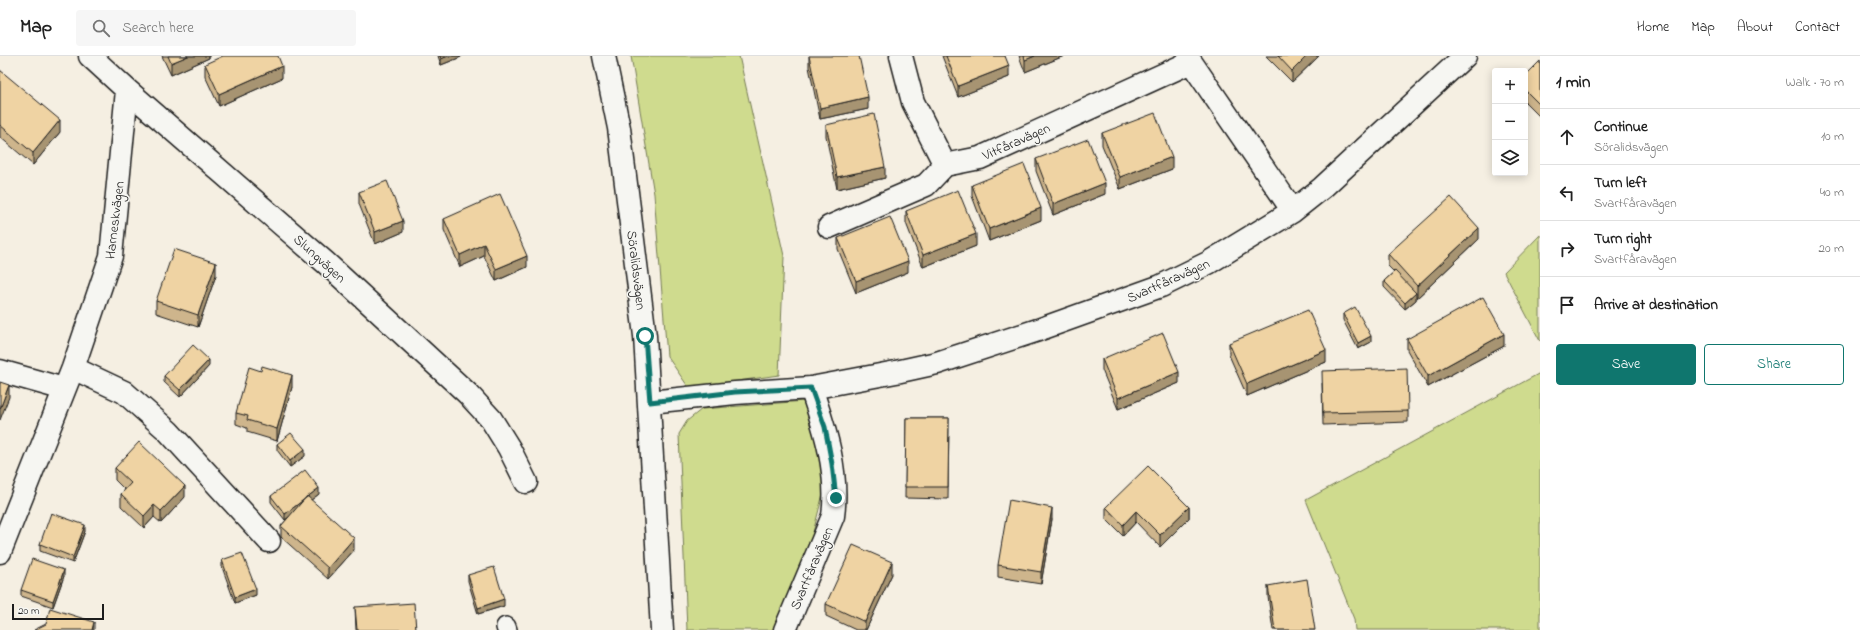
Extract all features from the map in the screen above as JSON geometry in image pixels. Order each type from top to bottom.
[{"type":"street","name":"Slungvägen","points":[[90,56],[326,263],[468,394],[491,419],[509,448],[526,482]]},
{"type":"street","name":"Söralidsvägen","points":[[604,56],[619,128],[645,336],[662,630]]},
{"type":"street","points":[[829,227],[926,185],[945,164],[913,102],[901,56]]},
{"type":"street","name":"Svartfåravägen","points":[[650,402],[735,392],[811,388],[937,363],[1085,314],[1160,286],[1208,263],[1293,211],[1322,188],[1465,56]]},
{"type":"street","name":"Vitfåravägen","points":[[945,164],[980,158],[1194,59],[1293,211]]},
{"type":"street","name":"Harneskvägen","points":[[0,552],[73,368],[111,256],[127,90]]},
{"type":"street","points":[[73,368],[124,392],[168,430],[269,541]]},
{"type":"street","points":[[0,371],[64,389]]},
{"type":"street","name":"Svartfåravägen","points":[[785,630],[833,516],[836,498],[832,464],[825,427],[811,388]]},
{"type":"green space","points":[[631,56],[739,56],[784,256],[779,375],[689,388],[667,356],[654,194]]},
{"type":"green space","points":[[1540,235],[1540,341],[1504,272]]},
{"type":"green space","points":[[1540,373],[1540,630],[1355,630],[1354,619],[1306,500]]},
{"type":"green space","points":[[805,401],[821,459],[824,490],[809,548],[774,630],[687,630],[679,434],[687,421],[702,409]]},
{"type":"building","points":[[168,56],[188,56],[171,63]]},
{"type":"building","points":[[223,56],[278,56],[282,66],[219,94],[205,64]]},
{"type":"building","points":[[440,56],[448,56],[441,59]]},
{"type":"building","points":[[809,56],[859,56],[868,97],[820,108]]},
{"type":"building","points":[[946,56],[1005,56],[1009,66],[958,86]]},
{"type":"building","points":[[1024,56],[1035,56],[1025,60]]},
{"type":"building","points":[[1278,56],[1307,56],[1292,71]]},
{"type":"building","points":[[1540,61],[1540,105],[1528,93],[1528,73]]},
{"type":"building","points":[[0,70],[60,120],[33,153],[0,125]]},
{"type":"building","points":[[1155,113],[1172,157],[1120,177],[1102,133]]},
{"type":"building","points":[[874,114],[885,167],[837,177],[826,125]]},
{"type":"building","points":[[1088,139],[1105,183],[1053,204],[1036,159]]},
{"type":"building","points":[[1024,164],[1041,208],[989,229],[972,185]]},
{"type":"building","points":[[387,181],[403,221],[375,232],[359,192]]},
{"type":"building","points":[[958,190],[976,234],[923,255],[906,211]]},
{"type":"building","points":[[500,194],[527,256],[496,269],[484,244],[460,255],[444,219]]},
{"type":"building","points":[[1451,197],[1479,228],[1417,286],[1388,254]]},
{"type":"building","points":[[890,217],[908,261],[856,281],[838,238]]},
{"type":"building","points":[[174,249],[216,263],[198,315],[156,301]]},
{"type":"building","points":[[1395,271],[1416,293],[1405,303],[1384,281]]},
{"type":"building","points":[[1483,297],[1504,334],[1428,376],[1407,339]]},
{"type":"building","points":[[1355,307],[1371,336],[1358,343],[1343,314]]},
{"type":"building","points":[[1308,310],[1326,350],[1247,384],[1229,343]]},
{"type":"building","points":[[1163,333],[1179,372],[1118,398],[1102,359]]},
{"type":"building","points":[[193,345],[209,360],[180,390],[164,376]]},
{"type":"building","points":[[262,366],[292,375],[277,429],[247,420],[248,416],[236,413],[249,367],[261,371]]},
{"type":"building","points":[[1407,368],[1408,411],[1323,413],[1322,371]]},
{"type":"building","points":[[0,382],[9,385],[0,409]]},
{"type":"building","points":[[906,418],[949,418],[948,487],[905,487]]},
{"type":"building","points":[[291,433],[305,449],[290,461],[277,444]]},
{"type":"building","points":[[139,442],[185,486],[161,511],[154,505],[144,516],[121,494],[131,483],[115,468]]},
{"type":"building","points":[[1148,466],[1189,507],[1160,535],[1136,511],[1123,525],[1106,507]]},
{"type":"building","points":[[305,470],[319,488],[285,514],[271,496]]},
{"type":"building","points":[[307,496],[354,538],[328,568],[281,526]]},
{"type":"building","points":[[1009,500],[1052,508],[1041,572],[998,565]]},
{"type":"building","points":[[51,513],[85,525],[73,557],[40,544]]},
{"type":"building","points":[[853,545],[892,562],[865,622],[826,604]]},
{"type":"building","points":[[242,553],[256,589],[235,597],[222,560]]},
{"type":"building","points":[[32,559],[64,570],[53,601],[21,590]]},
{"type":"building","points":[[494,567],[504,599],[478,608],[468,575]]},
{"type":"building","points":[[1307,579],[1315,630],[1275,630],[1268,586]]},
{"type":"building","points":[[414,603],[416,630],[357,630],[355,607]]},
{"type":"building","points":[[50,608],[94,622],[92,630],[34,630],[46,624]]},
{"type":"route","points":[[645,336],[650,402],[735,392],[811,388],[825,427],[832,464],[836,498]]}]
